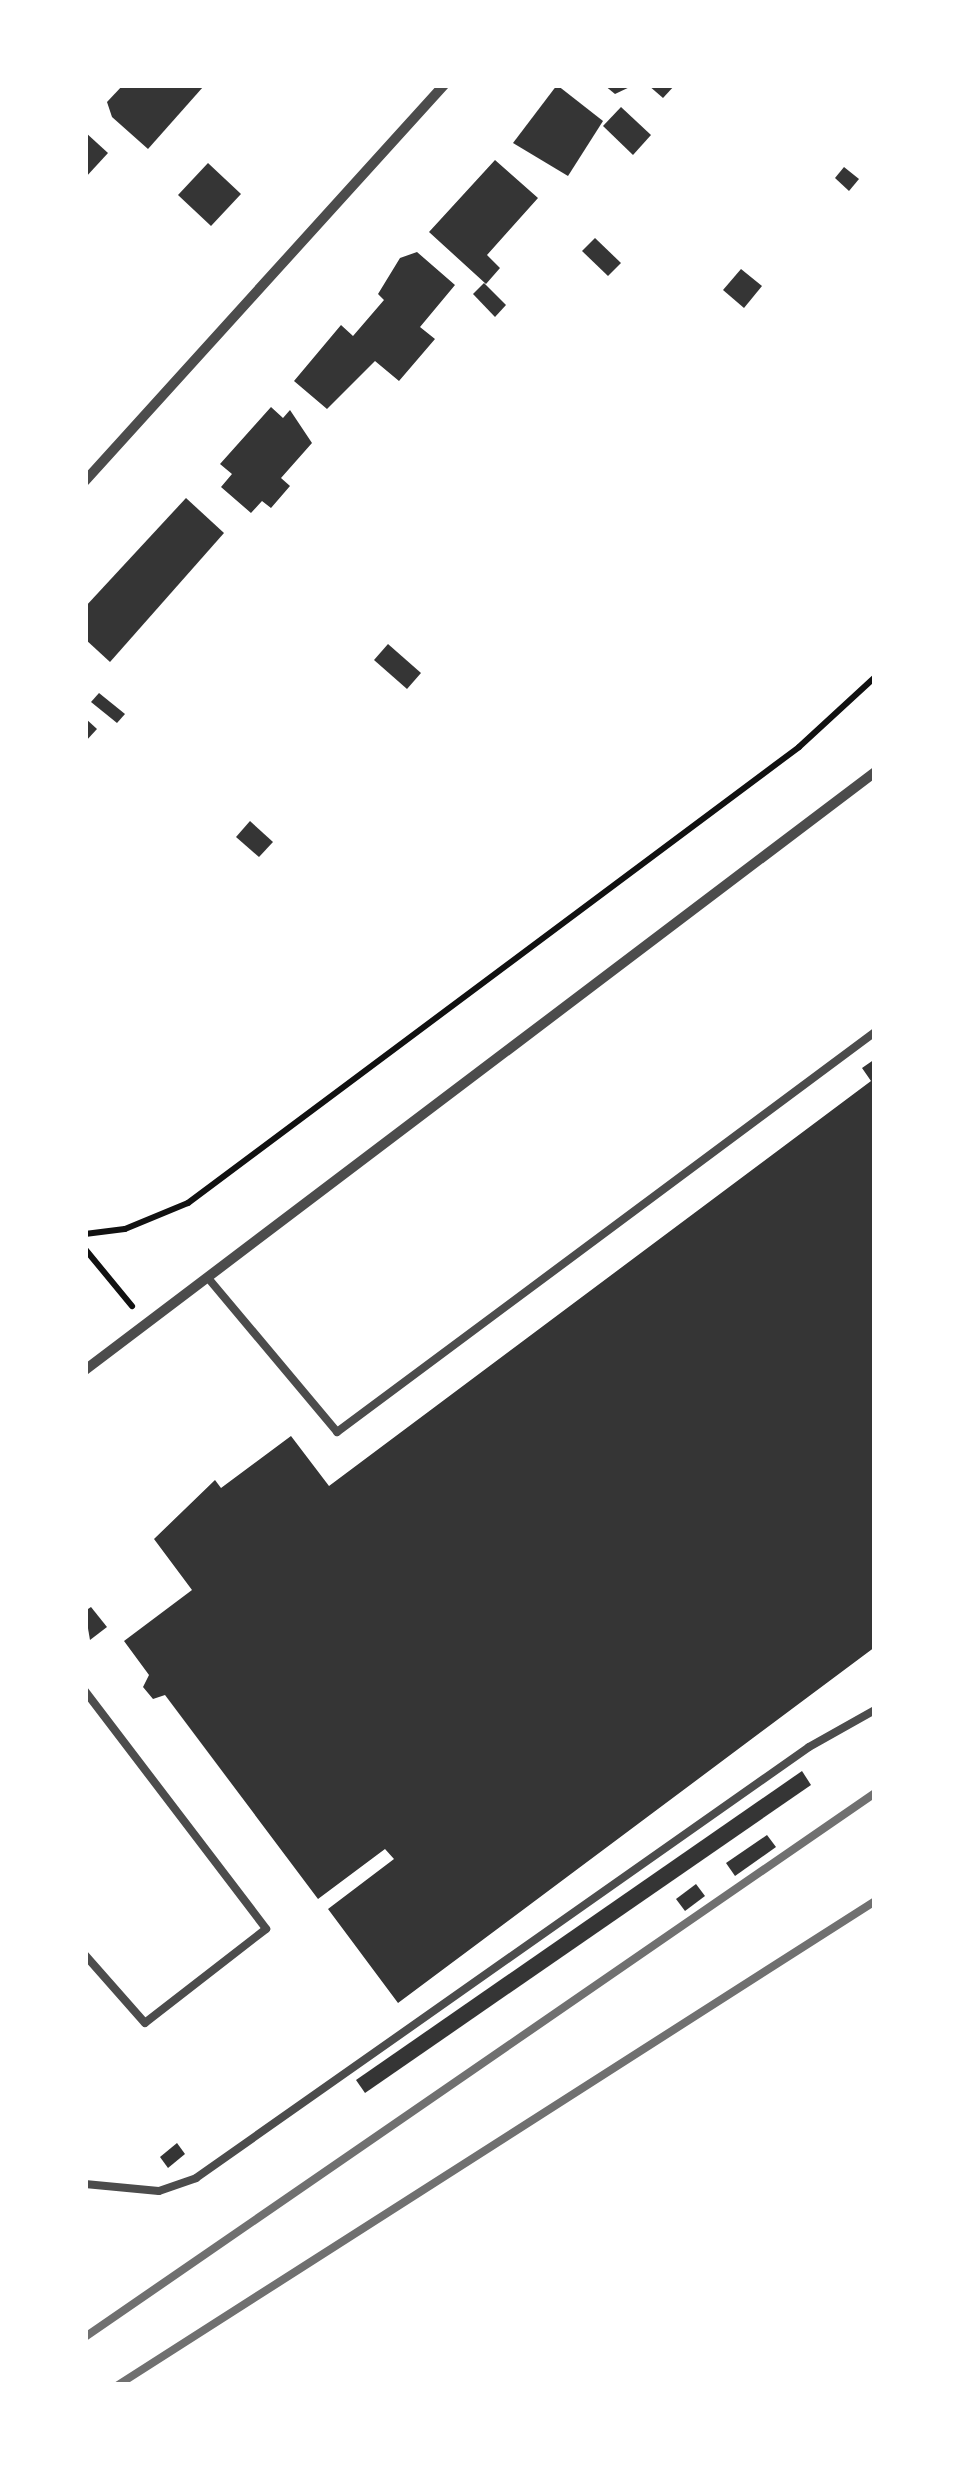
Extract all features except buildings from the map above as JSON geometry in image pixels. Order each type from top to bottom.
[{"type":"street","points":[[85,482],[444,85]]},
{"type":"street","points":[[85,1370],[875,772]]},
{"type":"lane","points":[[208,1278],[336,1432],[875,1032]]},
{"type":"lane","points":[[85,1691],[266,1929],[145,2024],[85,1955]]},
{"type":"lane","points":[[85,2184],[159,2191],[196,2178],[809,1747],[875,1710]]},
{"type":"path","points":[[85,1234],[125,1229],[188,1202],[799,747],[875,677]]},
{"type":"path","points":[[85,1248],[146,1324]]},
{"type":"railway","points":[[85,2337],[875,1793]]},
{"type":"railway","points":[[118,2385],[875,1901]]}]
